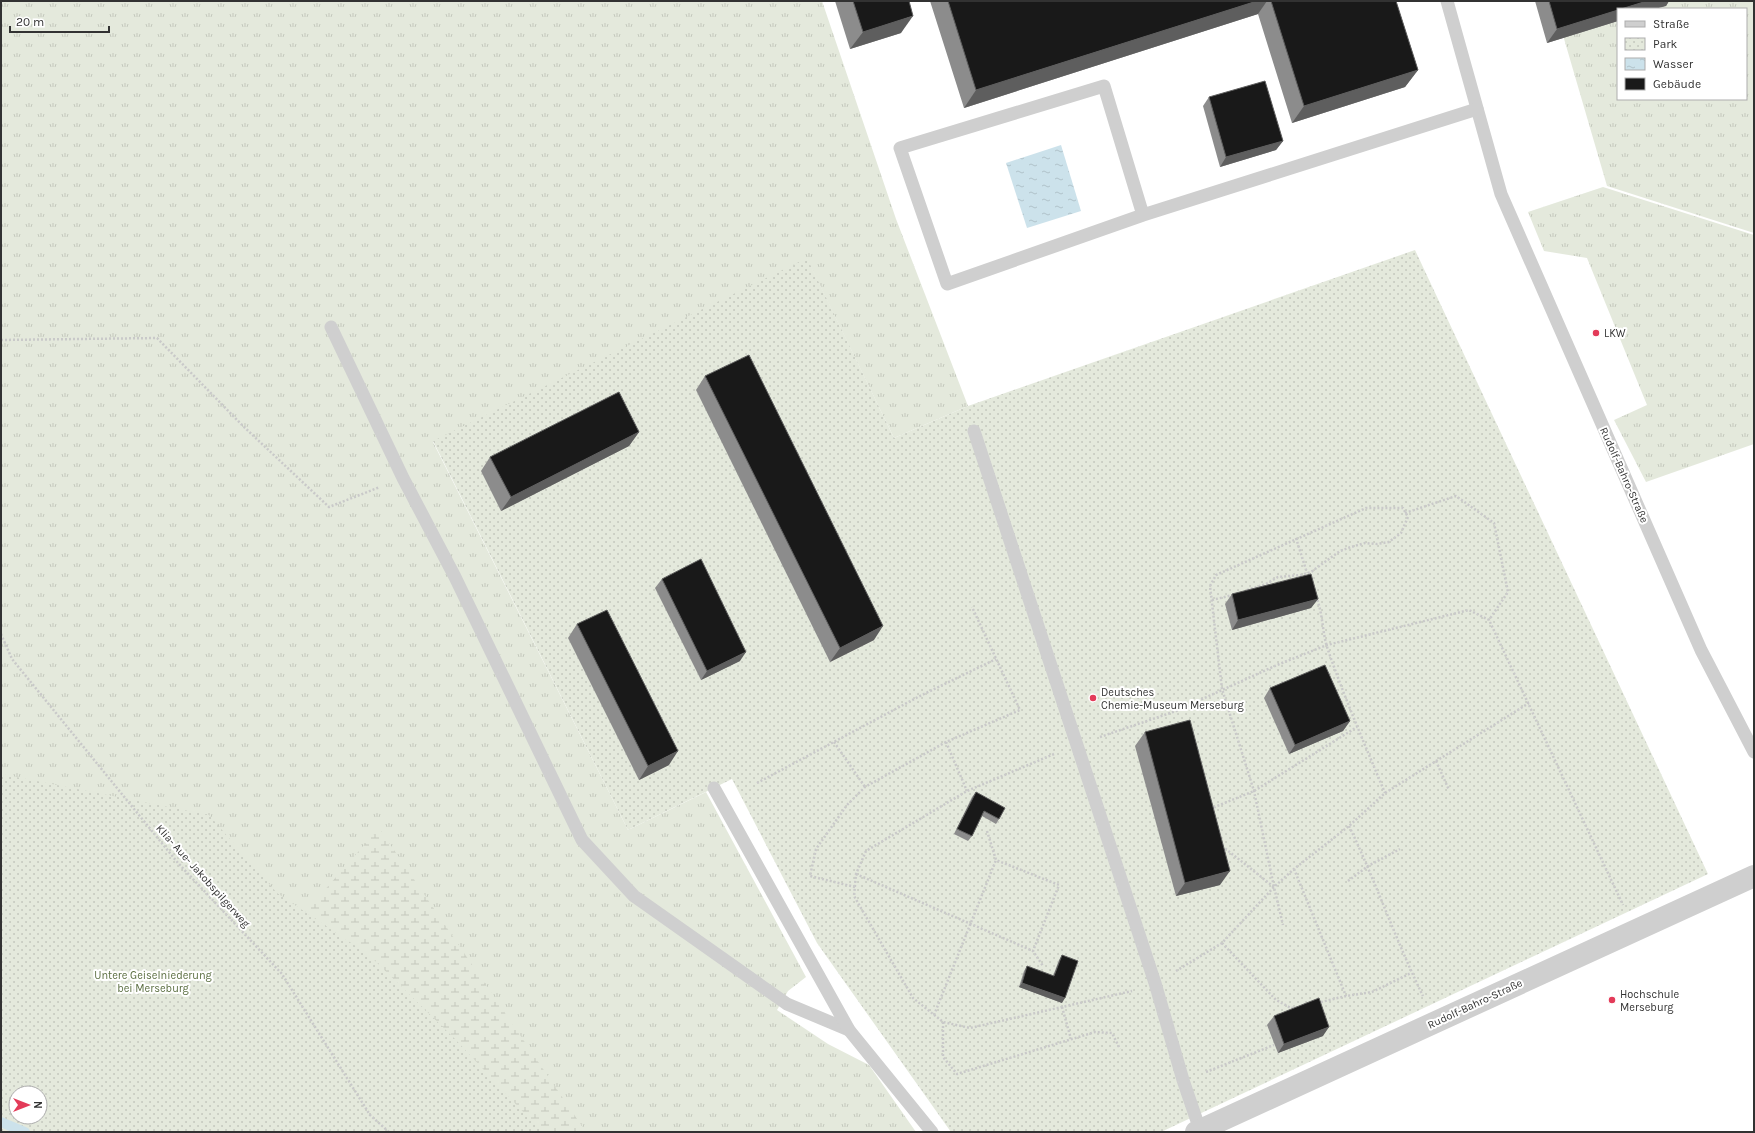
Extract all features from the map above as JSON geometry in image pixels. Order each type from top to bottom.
[{"type":"street","name":"Rudolf-Bahro-Straße","points":[[1198,1131],[1754,876]]},
{"type":"lane","name":"Rudolf-Bahro-Straße","points":[[1447,1],[1501,194],[1701,650],[1754,752]]},
{"type":"lane","points":[[1142,215],[1104,86],[900,148],[947,284],[1142,215],[1477,109]]},
{"type":"lane","points":[[331,327],[403,478],[455,577],[582,840],[634,896],[786,1004],[849,1030]]},
{"type":"lane","points":[[974,431],[1155,983],[1198,1131]]},
{"type":"lane","points":[[714,788],[849,1030],[932,1132]]},
{"type":"path","points":[[1,340],[157,338],[243,426],[329,507],[403,478]]},
{"type":"path","points":[[1405,513],[1456,496],[1494,523],[1508,592],[1489,620]]},
{"type":"path","points":[[1244,592],[1266,584],[1278,577],[1307,573],[1340,550],[1365,543],[1377,544],[1389,542],[1401,533],[1408,517],[1403,508],[1366,508],[1216,575],[1210,586],[1222,689],[1254,791],[1283,925]]},
{"type":"path","points":[[1296,538],[1310,580]]},
{"type":"path","points":[[1212,600],[1236,594]]},
{"type":"path","points":[[1316,595],[1322,609],[1327,645],[1357,727],[1385,793]]},
{"type":"path","points":[[855,887],[810,876],[816,849],[847,805],[865,787],[946,742],[1020,710],[972,607]]},
{"type":"path","points":[[1529,703],[1385,793],[1349,826],[1294,869],[1274,887],[1222,943],[1155,983],[1133,991],[970,1028],[943,1022],[913,998],[854,896],[856,874],[866,851],[967,791],[1076,745],[1176,711],[1222,689],[1327,645],[1469,610],[1489,620],[1529,703],[1626,913],[1637,930]]},
{"type":"path","name":"Klia- Aue- Jakobspilgerweg","points":[[1,634],[12,659],[178,863],[282,974],[370,1115],[389,1132]]},
{"type":"path","points":[[757,783],[918,697],[996,659]]},
{"type":"path","points":[[1204,812],[1254,791],[1357,727]]},
{"type":"path","points":[[834,742],[865,787]]},
{"type":"path","points":[[946,742],[967,791]]},
{"type":"path","points":[[1436,761],[1449,790]]},
{"type":"path","points":[[1349,826],[1368,866],[1412,973],[1435,1022]]},
{"type":"path","points":[[934,1015],[996,860],[987,831]]},
{"type":"path","points":[[1219,844],[1274,887]]},
{"type":"path","points":[[1348,881],[1368,866],[1400,849]]},
{"type":"path","points":[[996,860],[1059,885],[1033,951]]},
{"type":"path","points":[[1294,869],[1346,996]]},
{"type":"path","points":[[856,874],[1033,951],[1043,966]]},
{"type":"path","points":[[1222,943],[1276,1000],[1291,1008],[1306,1005]]},
{"type":"path","points":[[1313,1004],[1346,996],[1372,992],[1412,973]]},
{"type":"path","points":[[1285,1012],[1286,1005]]},
{"type":"path","points":[[1062,1007],[1071,1039]]},
{"type":"path","points":[[943,1022],[943,1056],[957,1074],[1095,1032],[1112,1033],[1120,1049]]},
{"type":"path","points":[[1183,1080],[1274,1046]]},
{"type":"green space","points":[[1,1],[822,1],[896,219],[968,406],[894,438],[807,259],[433,442],[628,830],[706,792],[806,977],[788,991],[777,1010],[828,1044],[869,1065],[916,1132],[1,1132]]},
{"type":"green space","points":[[1553,1],[1754,1],[1754,233],[1607,186]]},
{"type":"green space","points":[[1603,187],[1754,235],[1754,444],[1646,482],[1614,420],[1647,405],[1587,258],[1544,251],[1528,212]]},
{"type":"green space","name":"Deutsches Chemie-Museum Merseburg","points":[[1415,250],[1708,874],[1161,1132],[951,1132],[817,943],[732,779],[628,830],[433,441],[807,258],[894,438],[968,406]]},
{"type":"green space","name":"Untere Geiselniederung bei Merseburg","points":[[1,774],[209,815],[277,893],[369,955],[454,1038],[542,1132],[1,1132]]},
{"type":"green space","points":[[379,828],[586,1132],[217,1132],[246,980]]},
{"type":"water","points":[[1061,145],[1081,211],[1027,228],[1006,163]]},
{"type":"building","points":[[853,1],[909,1],[913,16],[863,32]]},
{"type":"building","points":[[948,1],[1257,1],[976,90]]},
{"type":"building","points":[[1271,1],[1396,1],[1418,70],[1304,106]]},
{"type":"building","points":[[1549,1],[1647,1],[1624,8],[1617,8],[1617,10],[1557,29]]},
{"type":"building","points":[[1265,81],[1283,141],[1226,157],[1209,97]]},
{"type":"building","points":[[749,355],[883,626],[840,648],[705,376]]},
{"type":"building","points":[[619,392],[639,432],[511,497],[490,457]]},
{"type":"building","points":[[701,559],[746,652],[707,671],[662,579]]},
{"type":"building","points":[[1311,574],[1318,599],[1238,620],[1232,594]]},
{"type":"building","points":[[607,610],[678,751],[648,766],[577,624]]},
{"type":"building","points":[[1325,665],[1350,721],[1295,745],[1270,688]]},
{"type":"building","points":[[1190,720],[1230,871],[1185,883],[1145,732]]},
{"type":"building","points":[[976,792],[1005,808],[999,819],[984,811],[972,836],[957,829]]},
{"type":"building","points":[[1062,955],[1078,961],[1065,998],[1022,983],[1027,966],[1054,976]]},
{"type":"building","points":[[1319,998],[1329,1027],[1284,1044],[1274,1016]]},
{"type":"waterway","points":[[1,1122],[25,1132]]},
{"type":"place","name":"LKW","points":[[1596,333]]},
{"type":"place","name":"Deutsches Chemie-Museum Merseburg","points":[[1093,698]]},
{"type":"place","name":"Hochschule Merseburg","points":[[1612,1000]]}]
